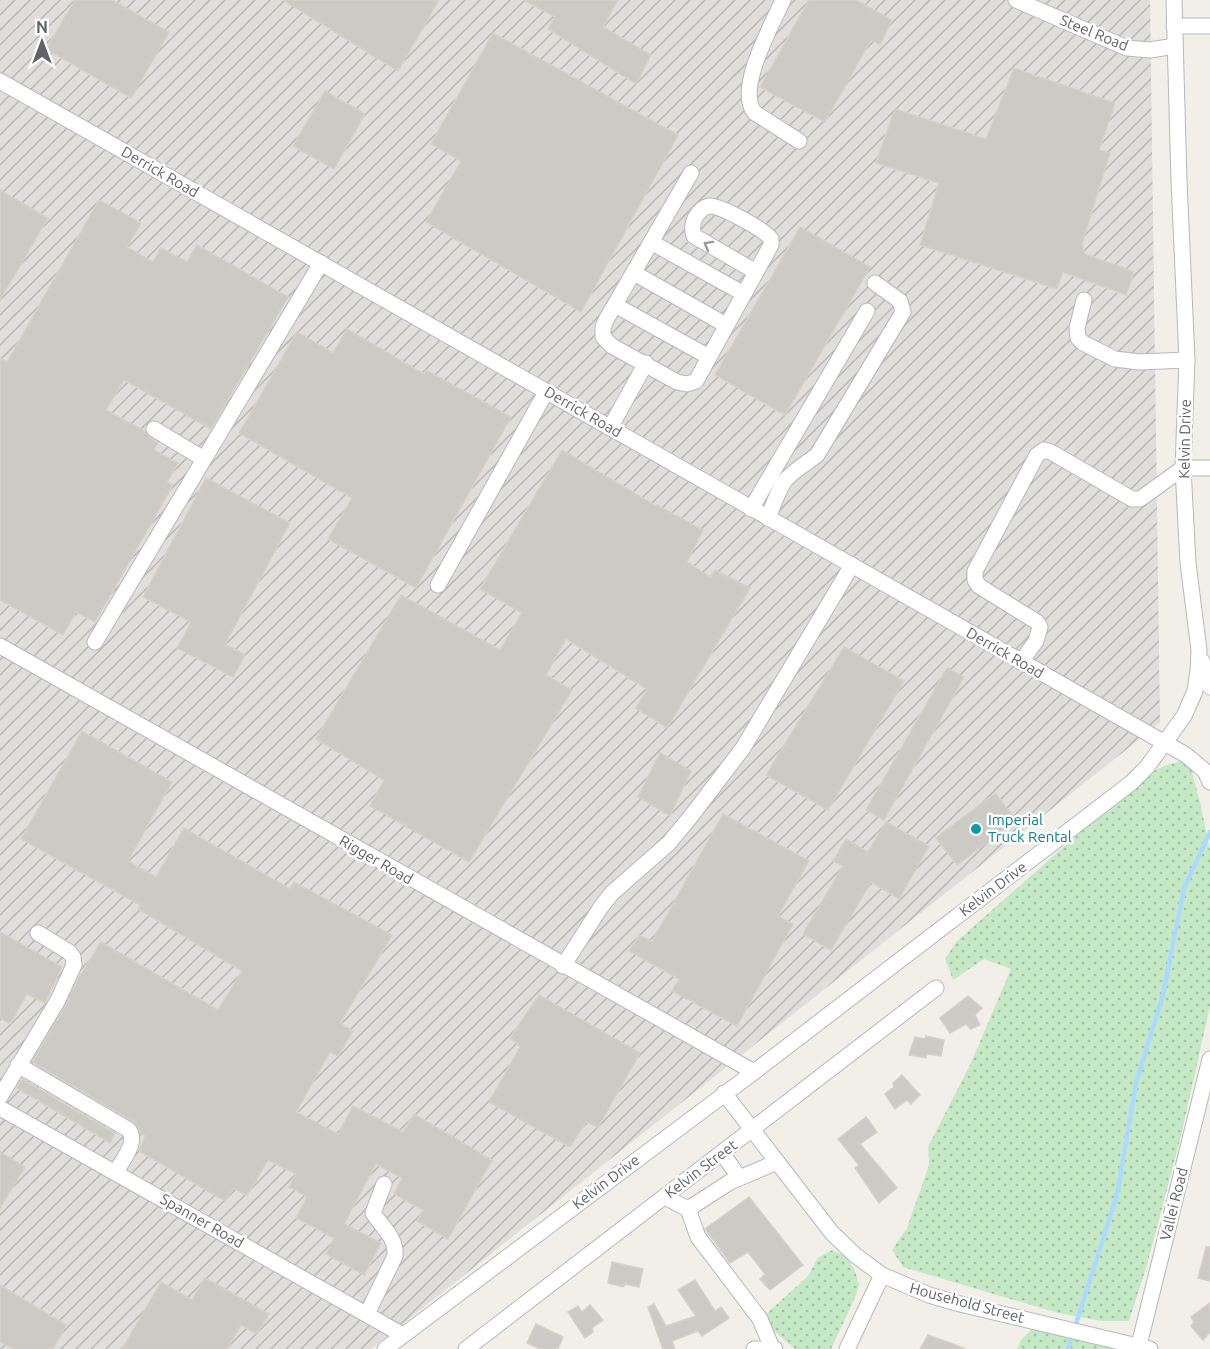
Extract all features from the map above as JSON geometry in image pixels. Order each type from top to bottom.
[{"type":"street","points":[[783,0],[755,64],[749,101],[750,108],[755,114],[799,141]]},
{"type":"street","name":"Steel Road","points":[[1016,0],[1128,48],[1150,50],[1175,45]]},
{"type":"street","name":"Kelvin Drive","points":[[385,1349],[754,1072],[1131,783],[1147,767],[1184,716],[1197,683],[1199,650],[1188,563],[1183,468],[1187,360],[1174,0]]},
{"type":"street","points":[[1174,26],[1210,26]]},
{"type":"street","name":"Derrick Road","points":[[0,81],[1165,744]]},
{"type":"street","points":[[691,173],[603,327],[603,337],[612,345],[677,382],[687,384],[696,381],[771,245],[768,235],[719,208],[710,206],[702,210],[693,225],[694,236],[756,272]]},
{"type":"street","points":[[651,242],[744,294]]},
{"type":"street","points":[[95,642],[321,263]]},
{"type":"street","points":[[634,273],[726,325]]},
{"type":"street","points":[[768,518],[784,483],[791,474],[817,455],[903,312],[900,301],[875,283]]},
{"type":"street","points":[[1084,300],[1077,328],[1078,338],[1083,343],[1115,359],[1139,363],[1187,360]]},
{"type":"street","points":[[615,305],[709,357]]},
{"type":"street","points":[[751,509],[867,311]]},
{"type":"street","points":[[610,428],[645,363]]},
{"type":"street","points":[[438,585],[546,392]]},
{"type":"street","points":[[154,429],[204,459]]},
{"type":"street","points":[[1021,662],[1036,641],[1040,627],[1037,622],[979,586],[975,580],[975,571],[1037,455],[1044,450],[1051,452],[1132,499],[1140,499],[1183,468],[1210,468]]},
{"type":"street","points":[[563,966],[612,893],[669,843],[743,748],[852,566]]},
{"type":"street","name":"Rigger Road","points":[[0,646],[754,1072]]},
{"type":"street","points":[[1199,650],[1210,687]]},
{"type":"street","points":[[1165,744],[1197,762],[1205,771],[1210,782]]},
{"type":"street","points":[[0,1097],[58,1000],[74,965],[73,957],[69,952],[38,933]]},
{"type":"street","name":"Kelvin Street","points":[[466,1349],[936,988]]},
{"type":"street","name":"Vallei Road","points":[[1142,1348],[1203,1119],[1210,1059]]},
{"type":"street","points":[[18,1065],[129,1130],[133,1135],[133,1141],[116,1172]]},
{"type":"street","name":"Household Street","points":[[724,1093],[832,1233],[855,1255],[882,1275],[929,1295],[1142,1348]]},
{"type":"street","name":"Spanner Road","points":[[0,1108],[403,1335]]},
{"type":"street","points":[[722,1153],[739,1177]]},
{"type":"street","points":[[688,1209],[739,1177],[777,1162]]},
{"type":"street","points":[[367,1314],[396,1247],[373,1213],[384,1184]]},
{"type":"street","points":[[665,1197],[688,1209],[698,1236],[760,1319],[774,1349],[754,1349]]},
{"type":"street","points":[[847,1349],[882,1275]]},
{"type":"shaded area","points":[[0,0],[1150,0],[1160,723],[371,1349],[0,1349]]},
{"type":"green space","points":[[1187,761],[1201,806],[1210,851],[1210,1006],[1181,1136],[1147,1265],[1129,1321],[1102,1321],[1058,1313],[903,1267],[892,1250],[907,1228],[929,1165],[928,1147],[970,1065],[1011,969],[984,959],[953,980],[945,959],[957,941],[1128,790],[1162,767]]},
{"type":"green space","points":[[832,1250],[848,1258],[855,1271],[859,1285],[854,1300],[831,1349],[795,1349],[765,1323],[765,1315],[808,1276],[818,1258]]},
{"type":"green space","points":[[1037,1324],[1107,1342],[1116,1349],[1017,1349],[1021,1340]]},
{"type":"building","points":[[75,0],[112,0],[169,32],[131,98],[46,49]]},
{"type":"building","points":[[283,0],[439,0],[398,71]]},
{"type":"building","points":[[524,0],[618,0],[603,27],[651,55],[636,84],[548,29],[555,17]]},
{"type":"building","points":[[809,0],[856,0],[892,20],[880,45],[871,40],[825,122],[760,87]]},
{"type":"building","points":[[493,33],[678,135],[581,312],[426,222],[461,161],[431,144]]},
{"type":"building","points":[[1014,68],[1115,103],[1099,150],[1110,153],[1082,244],[1085,254],[1134,272],[1126,295],[1063,272],[1057,289],[920,245],[939,183],[876,163],[895,109],[986,139]]},
{"type":"building","points":[[325,91],[365,114],[334,169],[293,146]]},
{"type":"building","points":[[0,190],[48,218],[0,300]]},
{"type":"building","points":[[99,200],[141,223],[127,247],[153,262],[161,248],[187,262],[197,245],[288,297],[211,429],[124,380],[106,410],[145,431],[158,443],[154,450],[178,463],[167,482],[173,485],[95,622],[76,612],[63,635],[0,600],[0,358],[7,362]]},
{"type":"building","points":[[800,227],[870,267],[785,415],[715,375]]},
{"type":"building","points":[[347,329],[424,374],[426,370],[511,417],[416,588],[328,539],[352,498],[239,433],[297,332],[333,353]]},
{"type":"building","points":[[562,450],[656,506],[703,530],[687,562],[710,577],[715,570],[750,588],[667,728],[636,708],[647,689],[566,639],[546,675],[572,690],[469,862],[370,806],[384,780],[316,739],[401,595],[500,650],[522,613],[480,589]]},
{"type":"building","points":[[206,478],[290,523],[225,644],[245,655],[233,677],[177,648],[191,622],[143,597]]},
{"type":"building","points":[[844,647],[904,681],[828,810],[766,775]]},
{"type":"building","points":[[947,668],[964,677],[884,820],[866,810]]},
{"type":"building","points":[[82,731],[172,782],[128,861],[156,877],[184,828],[290,889],[294,882],[392,935],[340,1023],[353,1031],[338,1056],[330,1052],[296,1112],[338,1134],[353,1106],[403,1132],[414,1114],[492,1160],[448,1239],[417,1221],[423,1210],[394,1194],[402,1178],[376,1164],[344,1224],[381,1243],[364,1275],[326,1254],[334,1238],[296,1218],[307,1197],[289,1187],[296,1174],[268,1160],[247,1196],[234,1188],[225,1201],[139,1151],[145,1136],[134,1122],[32,1062],[101,942],[218,1010],[242,971],[138,909],[140,905],[21,839]]},
{"type":"building","points":[[660,753],[691,771],[670,816],[638,797]]},
{"type":"building","name":"Imperial Truck Rental","points":[[995,793],[1016,820],[957,865],[936,838]]},
{"type":"building","points":[[723,814],[809,861],[778,916],[793,924],[737,1026],[672,991],[679,979],[629,951],[639,935],[652,942]]},
{"type":"building","points":[[886,822],[929,846],[899,899],[871,882],[831,950],[803,934],[843,866],[833,861],[846,839],[868,852]]},
{"type":"building","points":[[0,932],[62,967],[45,1003],[27,994],[10,1024],[0,1018]]},
{"type":"building","points":[[539,995],[640,1053],[598,1127],[586,1122],[570,1147],[489,1102],[520,1047],[510,1038]]},
{"type":"building","points":[[968,996],[982,1008],[975,1015],[980,1025],[971,1029],[966,1024],[950,1033],[940,1018]]},
{"type":"building","points":[[926,1036],[944,1040],[941,1056],[927,1054],[926,1058],[909,1055],[915,1037],[925,1039]]},
{"type":"building","points":[[902,1075],[920,1095],[911,1104],[907,1100],[895,1109],[885,1094],[894,1087],[893,1083]]},
{"type":"building","points":[[22,1079],[115,1133],[110,1143],[17,1088]]},
{"type":"building","points":[[866,1117],[877,1132],[860,1144],[897,1188],[879,1203],[855,1168],[859,1165],[838,1139]]},
{"type":"building","points":[[0,1152],[25,1167],[0,1208]]},
{"type":"building","points":[[749,1197],[803,1265],[770,1290],[760,1279],[765,1274],[748,1252],[730,1263],[705,1229]]},
{"type":"building","points":[[1206,1247],[1210,1247],[1210,1281],[1198,1278]]},
{"type":"building","points":[[612,1262],[643,1269],[639,1287],[625,1284],[623,1287],[608,1283]]},
{"type":"building","points":[[205,1278],[269,1314],[257,1334],[241,1325],[227,1349],[122,1349],[161,1282],[192,1300]]},
{"type":"building","points":[[695,1280],[715,1311],[721,1307],[729,1318],[702,1336],[698,1331],[672,1341],[675,1349],[663,1349],[648,1307],[654,1304],[666,1326],[696,1316],[678,1290]]},
{"type":"building","points":[[0,1285],[66,1325],[53,1349],[13,1349],[0,1342]]},
{"type":"building","points":[[1210,1303],[1210,1332],[1203,1340],[1191,1326],[1194,1322],[1191,1317]]},
{"type":"building","points":[[590,1305],[603,1320],[592,1328],[593,1332],[585,1338],[568,1312],[578,1306],[582,1312]]},
{"type":"building","points":[[536,1324],[563,1337],[558,1349],[540,1349],[527,1343]]},
{"type":"building","points":[[928,1335],[964,1348],[964,1349],[920,1349]]},
{"type":"waterway","points":[[1068,1349],[1117,1195],[1136,1083],[1163,995],[1184,888],[1210,832]]},
{"type":"place","name":"Imperial Truck Rental","points":[[976,829]]}]
